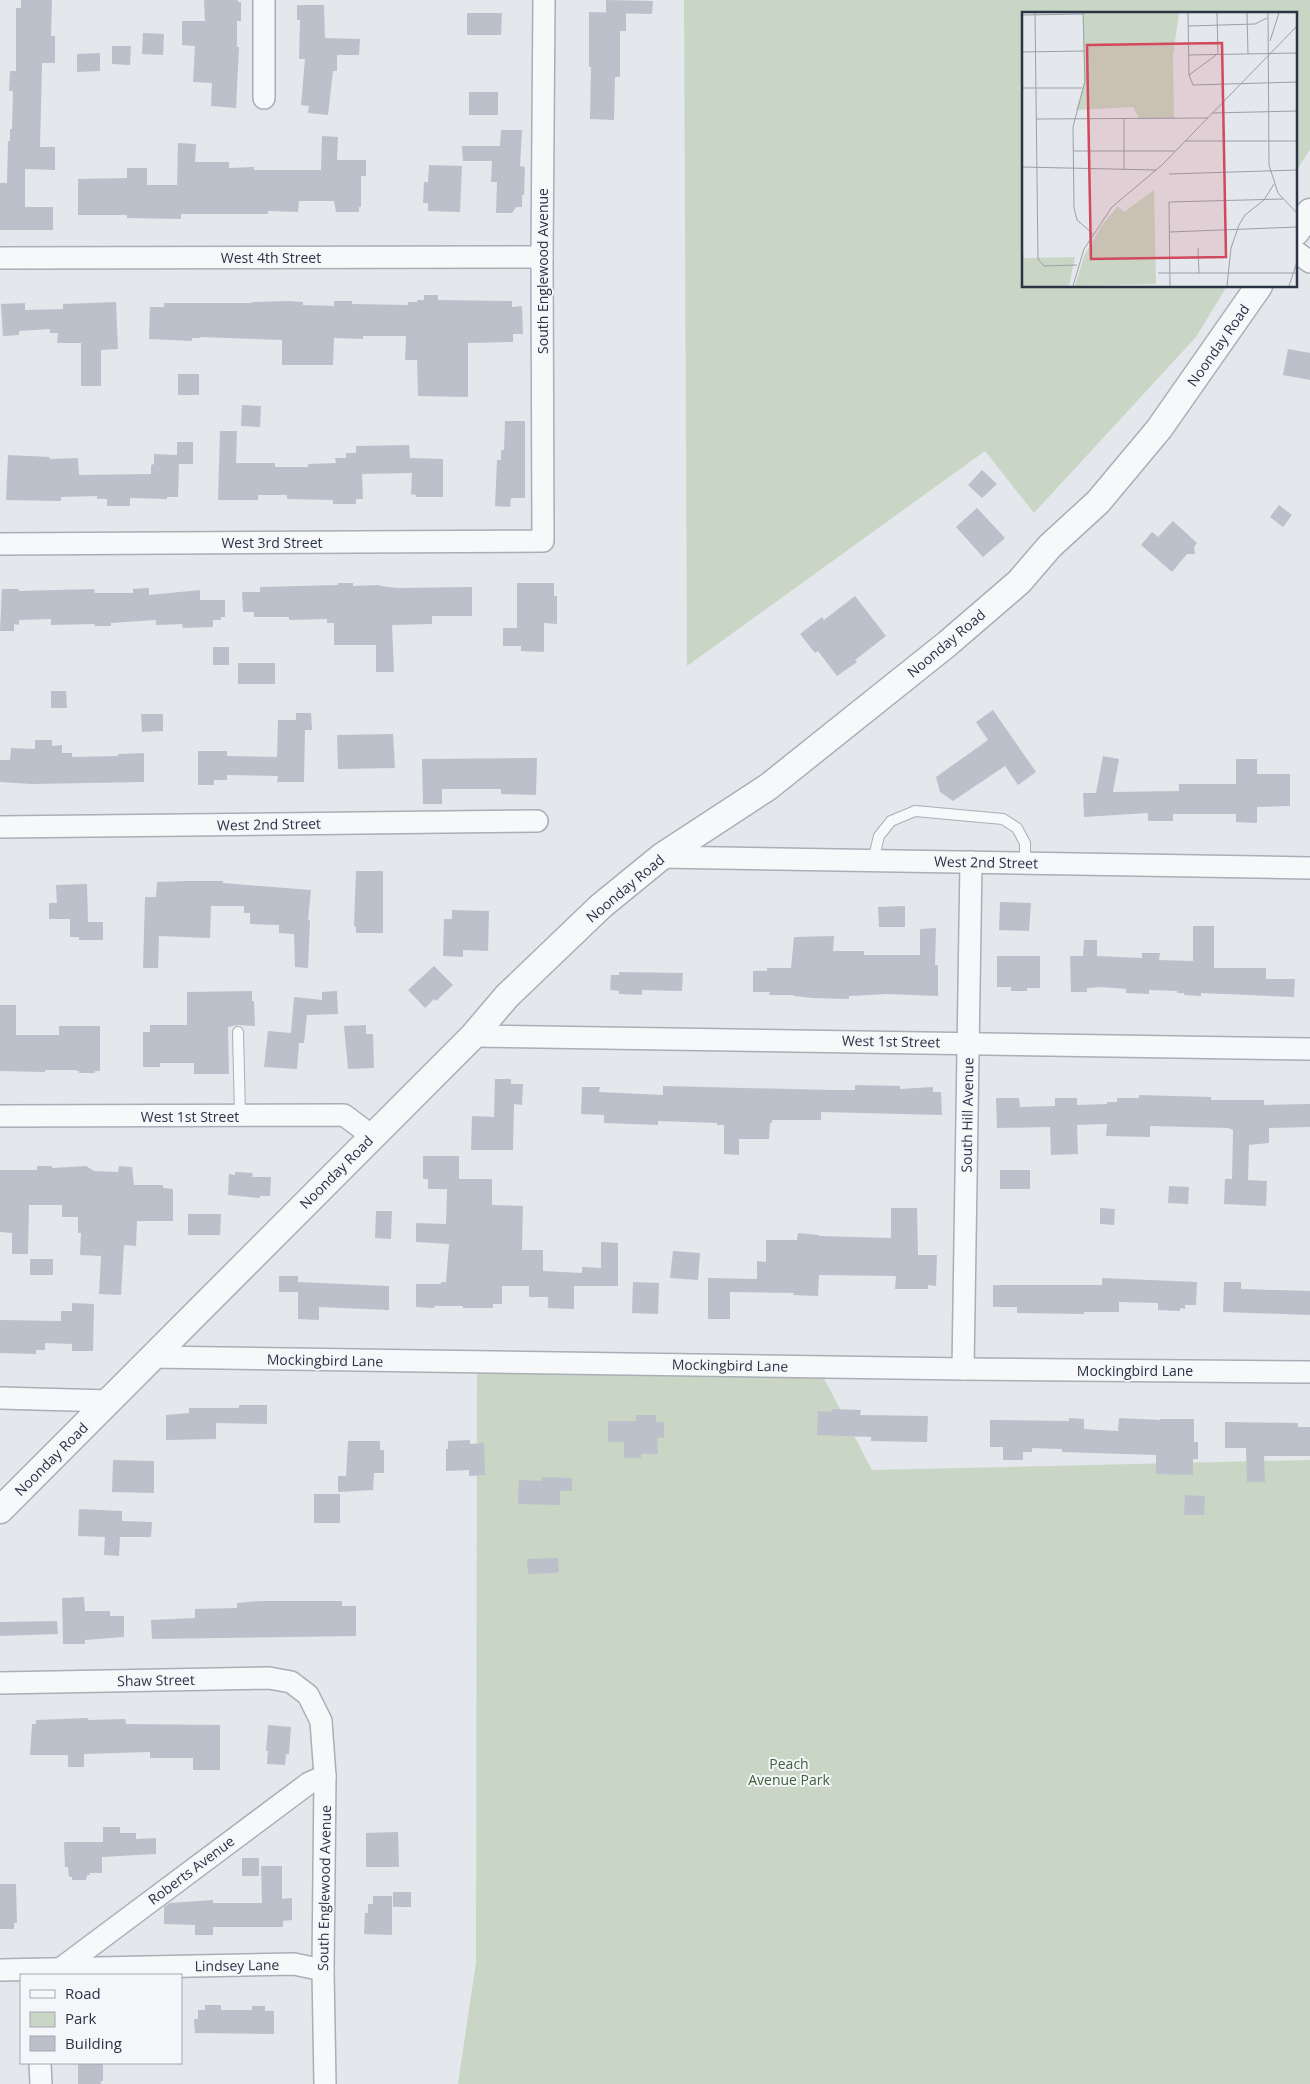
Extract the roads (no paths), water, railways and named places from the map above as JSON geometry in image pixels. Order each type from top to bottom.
[{"type":"street","points":[[264,0],[264,98]]},
{"type":"street","name":"South Englewood Avenue","points":[[543,541],[542,257],[544,0]]},
{"type":"street","points":[[1298,229],[1310,212]]},
{"type":"street","points":[[1298,253],[1310,262]]},
{"type":"street","name":"West 4th Street","points":[[0,258],[542,257]]},
{"type":"street","name":"Noonday Road","points":[[0,1510],[109,1401],[150,1357],[473,1036],[507,996],[601,906],[661,857],[768,787],[947,644],[1019,582],[1050,546],[1098,502],[1159,429],[1258,288]]},
{"type":"street","name":"West 3rd Street","points":[[0,544],[543,541]]},
{"type":"street","name":"West 2nd Street","points":[[0,826],[537,821]]},
{"type":"street","name":"West 2nd Street","points":[[661,857],[1310,868]]},
{"type":"street","name":"South Hill Avenue","points":[[962,1369],[971,862]]},
{"type":"street","name":"West 1st Street","points":[[473,1036],[968,1042],[1310,1049]]},
{"type":"street","name":"West 1st Street","points":[[0,1116],[344,1115],[372,1136]]},
{"type":"street","name":"Mockingbird Lane","points":[[150,1357],[1310,1372]]},
{"type":"street","points":[[0,1398],[109,1401]]},
{"type":"street","name":"Shaw Street","points":[[0,1682],[269,1678],[291,1682],[308,1694]]},
{"type":"street","name":"South Englewood Avenue","points":[[308,1694],[321,1721],[325,1776],[323,1970],[325,2084]]},
{"type":"street","name":"Roberts Avenue","points":[[60,1969],[309,1783],[325,1776]]},
{"type":"street","name":"Lindsey Lane","points":[[0,1970],[38,1972],[60,1969],[294,1964],[323,1970]]},
{"type":"street","points":[[40,2064],[41,2084]]},
{"type":"lane","points":[[873,861],[879,836],[891,821],[915,811],[1003,819],[1017,828],[1025,843],[1025,863]]},
{"type":"lane","points":[[238,1032],[240,1115]]},
{"type":"park label","name":"Peach Avenue Park","points":[[789,1772]]}]
